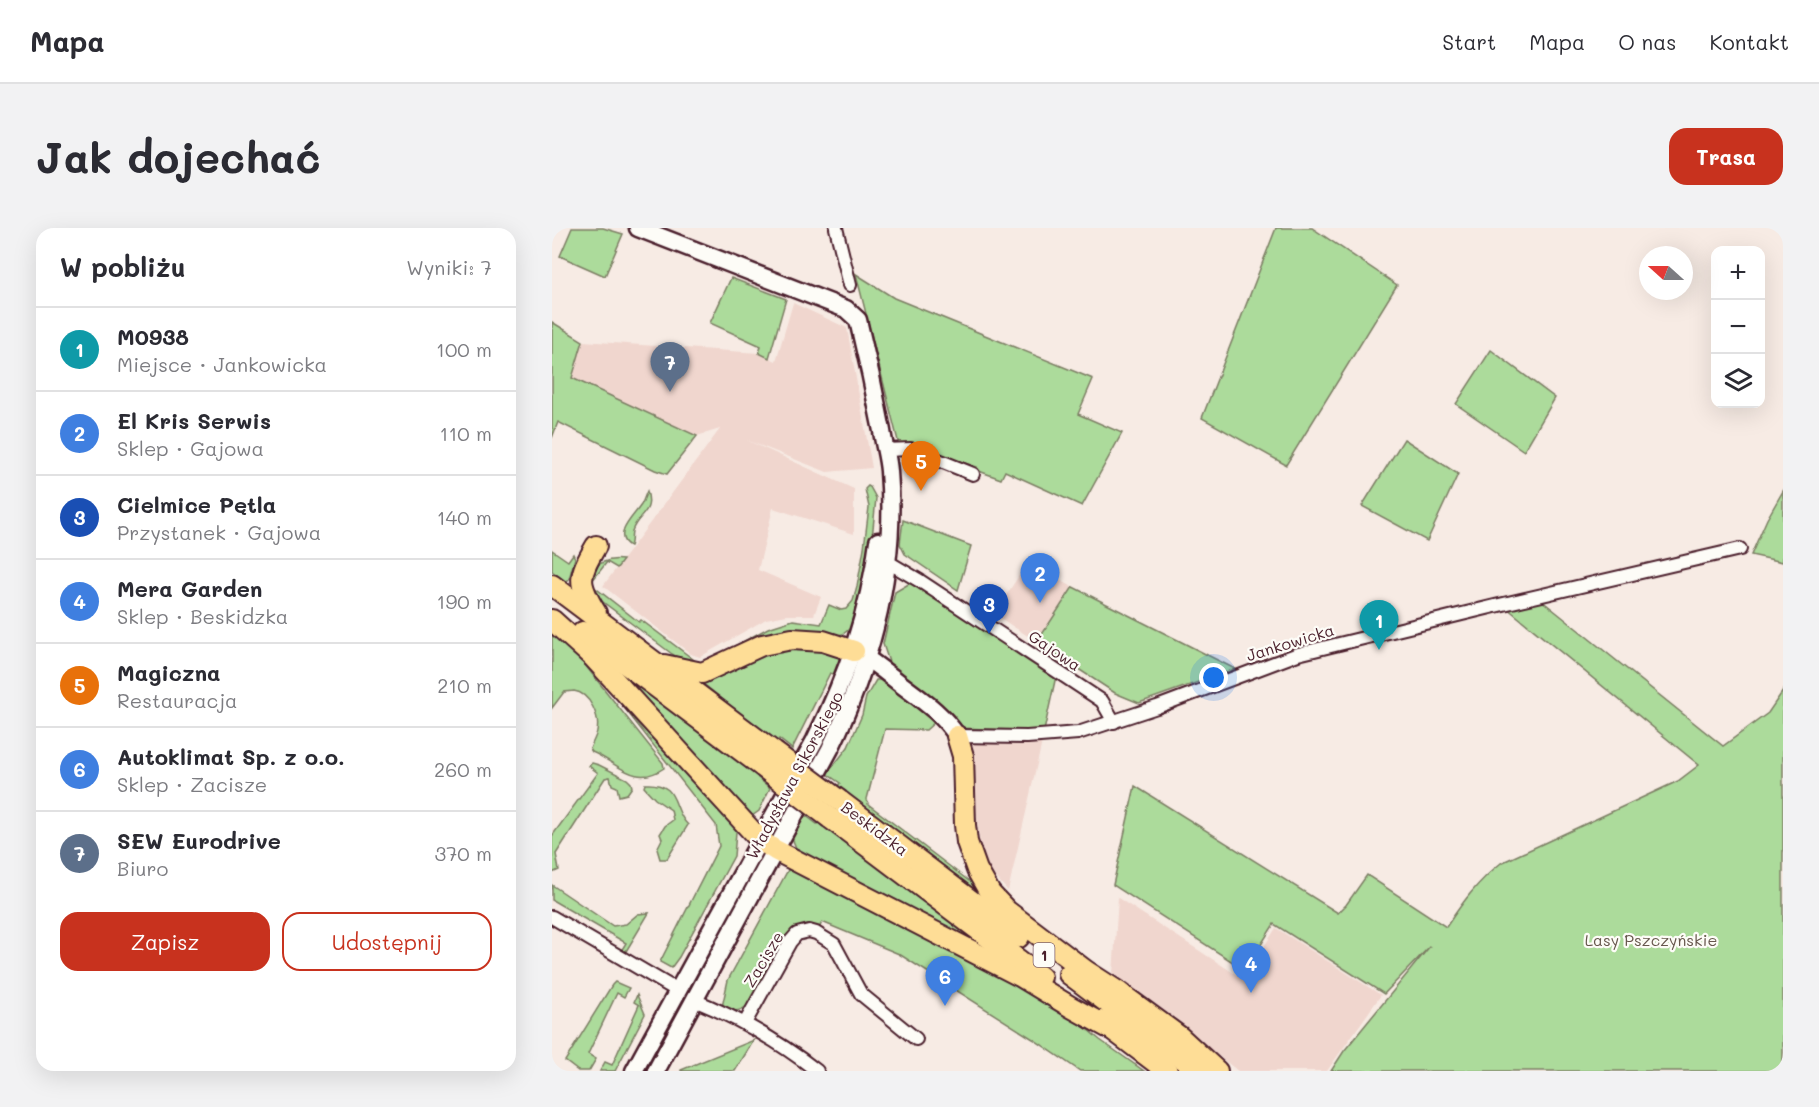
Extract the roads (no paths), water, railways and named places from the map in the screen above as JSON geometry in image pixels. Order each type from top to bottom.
[{"type":"main road","points":[[596,546],[584,567],[582,582],[584,593],[600,620]]},
{"type":"main road","name":"Beskidzka","points":[[552,585],[656,663],[768,760]]},
{"type":"main road","name":"Beskidzka","points":[[552,609],[768,760],[1199,1071]]},
{"type":"main road","points":[[552,620],[593,657],[767,845],[1020,976],[1109,1028]]},
{"type":"main road","points":[[656,663],[702,673],[762,645],[792,639],[823,641],[861,655]]},
{"type":"main road","points":[[957,736],[963,756],[967,842],[977,870],[990,893],[1007,911],[1180,1037],[1217,1071]]},
{"type":"main road","name":"Beskidzka","points":[[835,810],[1109,1028],[1167,1071]]},
{"type":"street","name":"Władysława Sikorskiego","points":[[638,228],[846,309],[858,320],[884,443],[880,462],[878,540],[881,561],[868,601],[861,655],[840,688],[694,1000],[656,1071]]},
{"type":"street","points":[[836,228],[850,285]]},
{"type":"street","points":[[884,443],[911,449],[973,474]]},
{"type":"street","name":"Jankowicka","points":[[957,736],[1027,737],[1078,733],[1157,707],[1298,654],[1740,549]]},
{"type":"street","name":"Gajowa","points":[[881,561],[909,574],[1102,701],[1114,722]]},
{"type":"street","points":[[861,655],[940,714],[957,736]]},
{"type":"street","name":"Władysława Sikorskiego","points":[[634,1071],[678,991],[767,845]]},
{"type":"street","points":[[552,917],[694,1000],[745,1023],[817,1071]]},
{"type":"street","name":"Zacisze","points":[[745,1023],[790,942],[799,932],[809,931],[834,944],[861,994],[916,1039]]},
{"type":"place","name":"SEW Eurodrive","points":[[670,392]]},
{"type":"place","name":"Magiczna","points":[[921,491]]},
{"type":"place","name":"El Kris Serwis","points":[[1040,603]]},
{"type":"place","name":"Cielmice Pętla","points":[[989,634]]},
{"type":"place","name":"M0938","points":[[1379,650]]},
{"type":"place","name":"Mera Garden","points":[[1251,993]]},
{"type":"place","name":"Autoklimat Sp. z o.o.","points":[[945,1006]]},
{"type":"park label","name":"Lasy Pszczyńskie","points":[[1651,939]]}]
